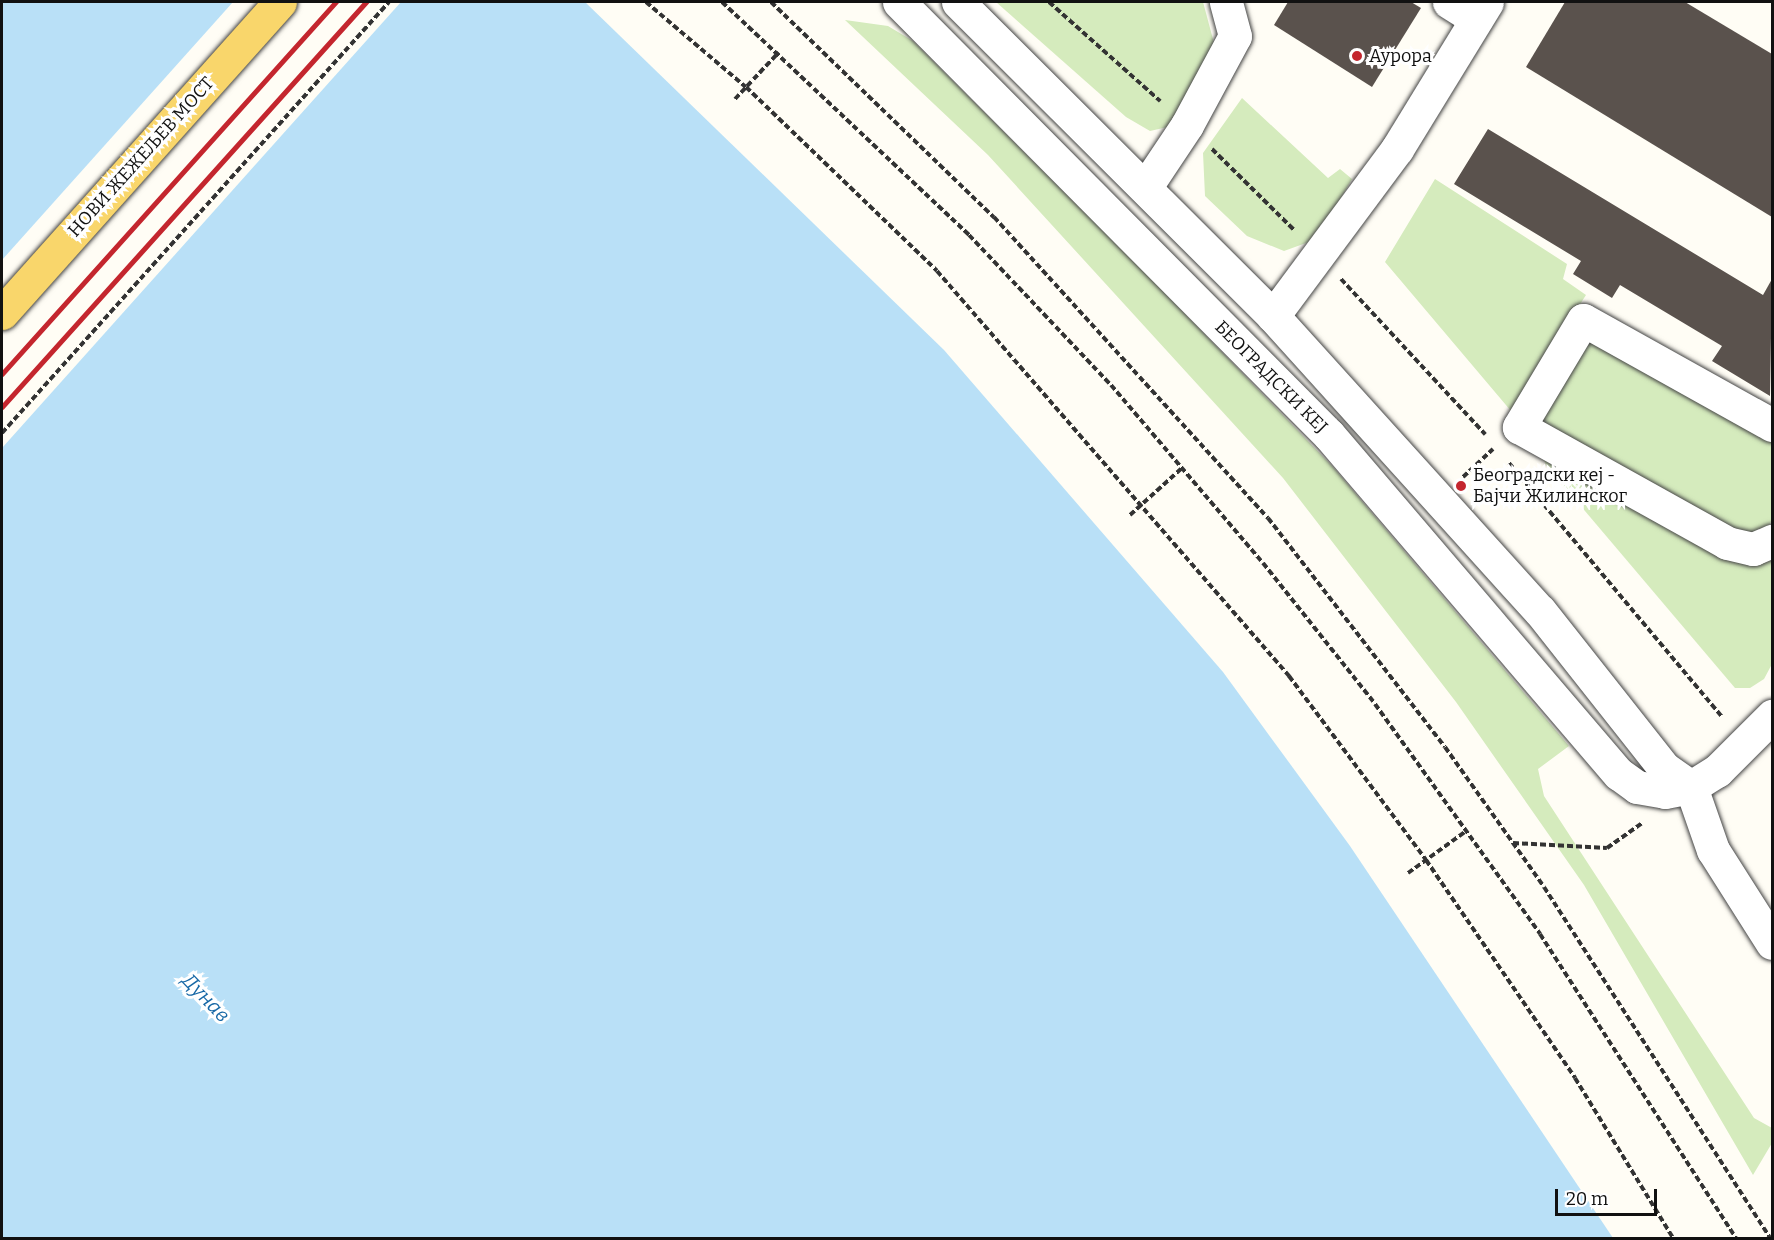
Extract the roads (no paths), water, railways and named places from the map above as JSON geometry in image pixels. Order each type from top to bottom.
[{"type":"main road","name":"НОВИ ЖЕЖЕЉЕВ МОСТ","points":[[2,313],[280,2]]},
{"type":"street","name":"БЕОГРАДСКИ КЕЈ","points":[[899,2],[1329,435],[1619,774],[1637,787],[1665,792],[1691,786]]},
{"type":"street","points":[[958,2],[1147,185],[1273,316],[1540,611],[1650,750],[1691,786],[1713,850],[1773,943]]},
{"type":"street","points":[[1147,185],[1187,125],[1235,36],[1226,2]]},
{"type":"street","points":[[1273,316],[1320,256],[1397,149],[1482,10],[1449,2]]},
{"type":"street","points":[[1773,425],[1583,320],[1519,427],[1727,543],[1753,549],[1773,541]]},
{"type":"street","points":[[1691,786],[1746,745],[1773,716]]},
{"type":"water","name":"Дунав","points":[[2,2],[585,2],[944,350],[1223,672],[1350,846],[1613,1238],[2,1238]]},
{"type":"railway","points":[[2,374],[336,2]]},
{"type":"railway","points":[[2,407],[366,2]]},
{"type":"place","name":"Аурора","points":[[1357,56]]},
{"type":"place","name":"Београдски кеј - Бајчи Жилинског","points":[[1461,486]]}]
